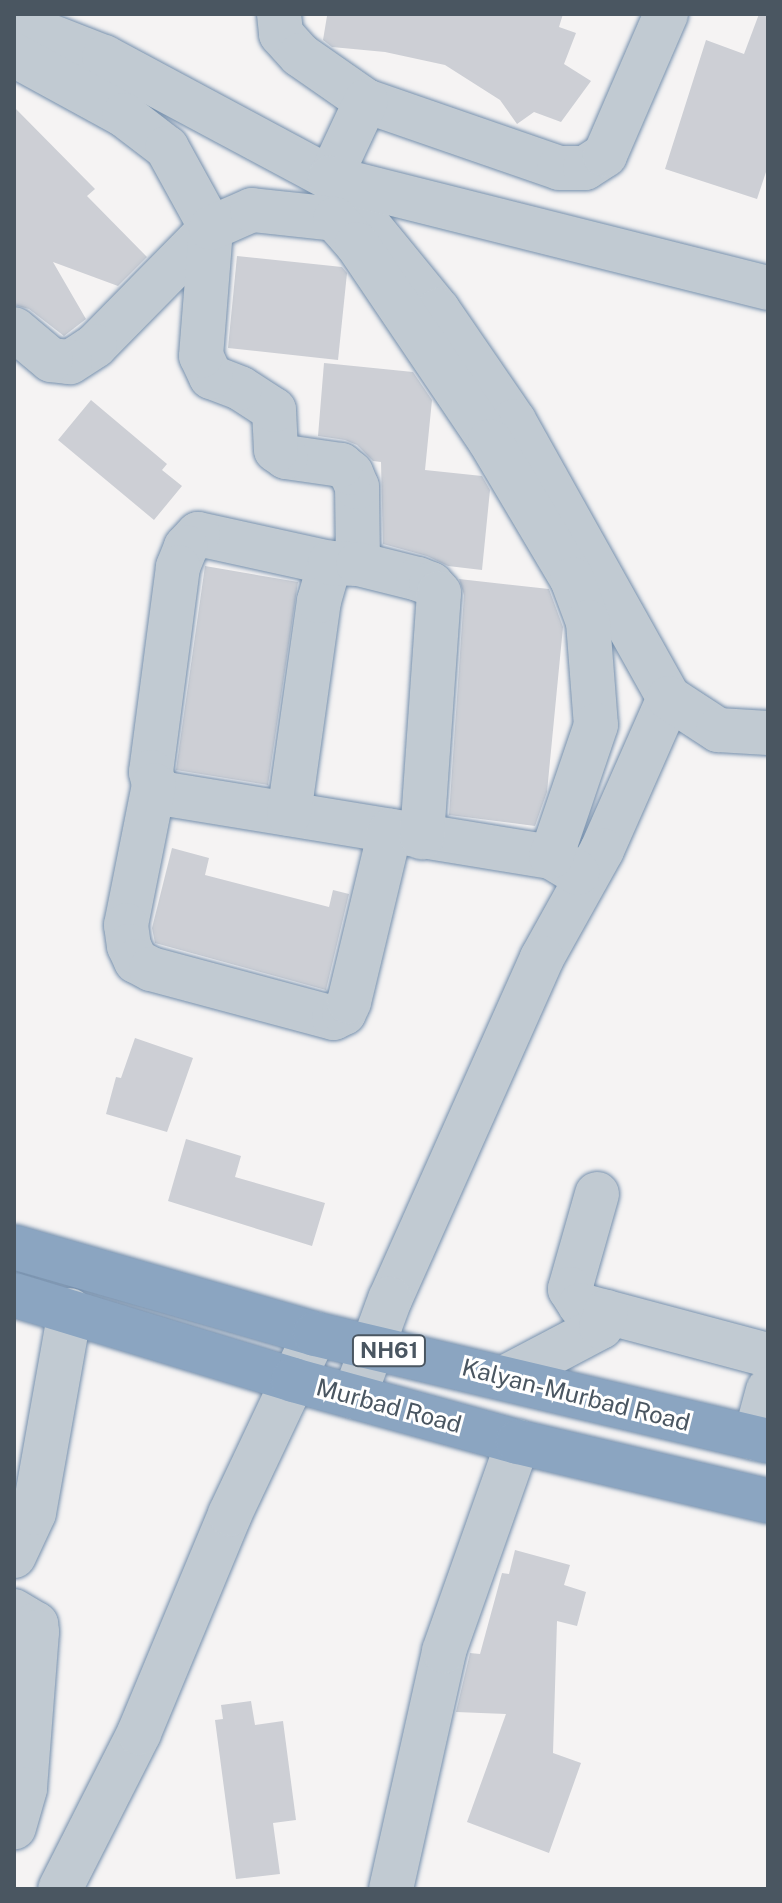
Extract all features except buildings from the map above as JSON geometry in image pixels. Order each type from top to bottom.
[{"type":"highway","name":"Kalyan-Murbad Road","points":[[14,1247],[315,1334],[762,1440]]},
{"type":"highway","name":"Murbad Road","points":[[14,1295],[293,1380],[518,1442],[768,1501]]},
{"type":"street","points":[[279,14],[281,34],[300,55],[366,101],[559,168],[585,168],[605,155],[666,14]]},
{"type":"street","points":[[18,53],[104,57],[330,178],[768,288]]},
{"type":"street","points":[[18,53],[124,115],[167,148],[211,228],[201,356],[211,377],[240,388],[274,410],[276,450],[286,457],[341,465],[351,473],[357,487],[344,564],[319,601],[289,814]]},
{"type":"street","points":[[330,178],[366,101]]},
{"type":"street","points":[[330,178],[438,310],[514,421],[669,698],[718,730],[768,733]]},
{"type":"street","points":[[14,329],[51,360],[70,362],[95,346],[211,228],[252,210],[335,219],[357,244],[490,441],[572,579],[588,622],[596,725],[569,868],[542,958],[390,1299],[354,1397]]},
{"type":"street","points":[[198,534],[418,579],[431,584],[439,593],[406,834],[344,1013],[334,1018],[151,969],[136,961],[129,946],[126,925],[154,785],[151,772],[178,567],[186,547],[198,534]]},
{"type":"street","points":[[569,868],[669,698]]},
{"type":"street","points":[[154,785],[166,794],[406,834],[569,868]]},
{"type":"street","points":[[597,1194],[570,1289],[580,1305],[768,1355]]},
{"type":"street","points":[[14,1556],[34,1513],[70,1310]]},
{"type":"street","points":[[506,1377],[601,1327],[606,1312]]},
{"type":"street","points":[[60,1889],[139,1733],[230,1514],[315,1334]]},
{"type":"street","points":[[762,1440],[768,1390]]},
{"type":"street","points":[[391,1889],[444,1651],[518,1442]]},
{"type":"street","points":[[14,1611],[36,1624],[37,1632],[25,1789],[14,1827]]}]
